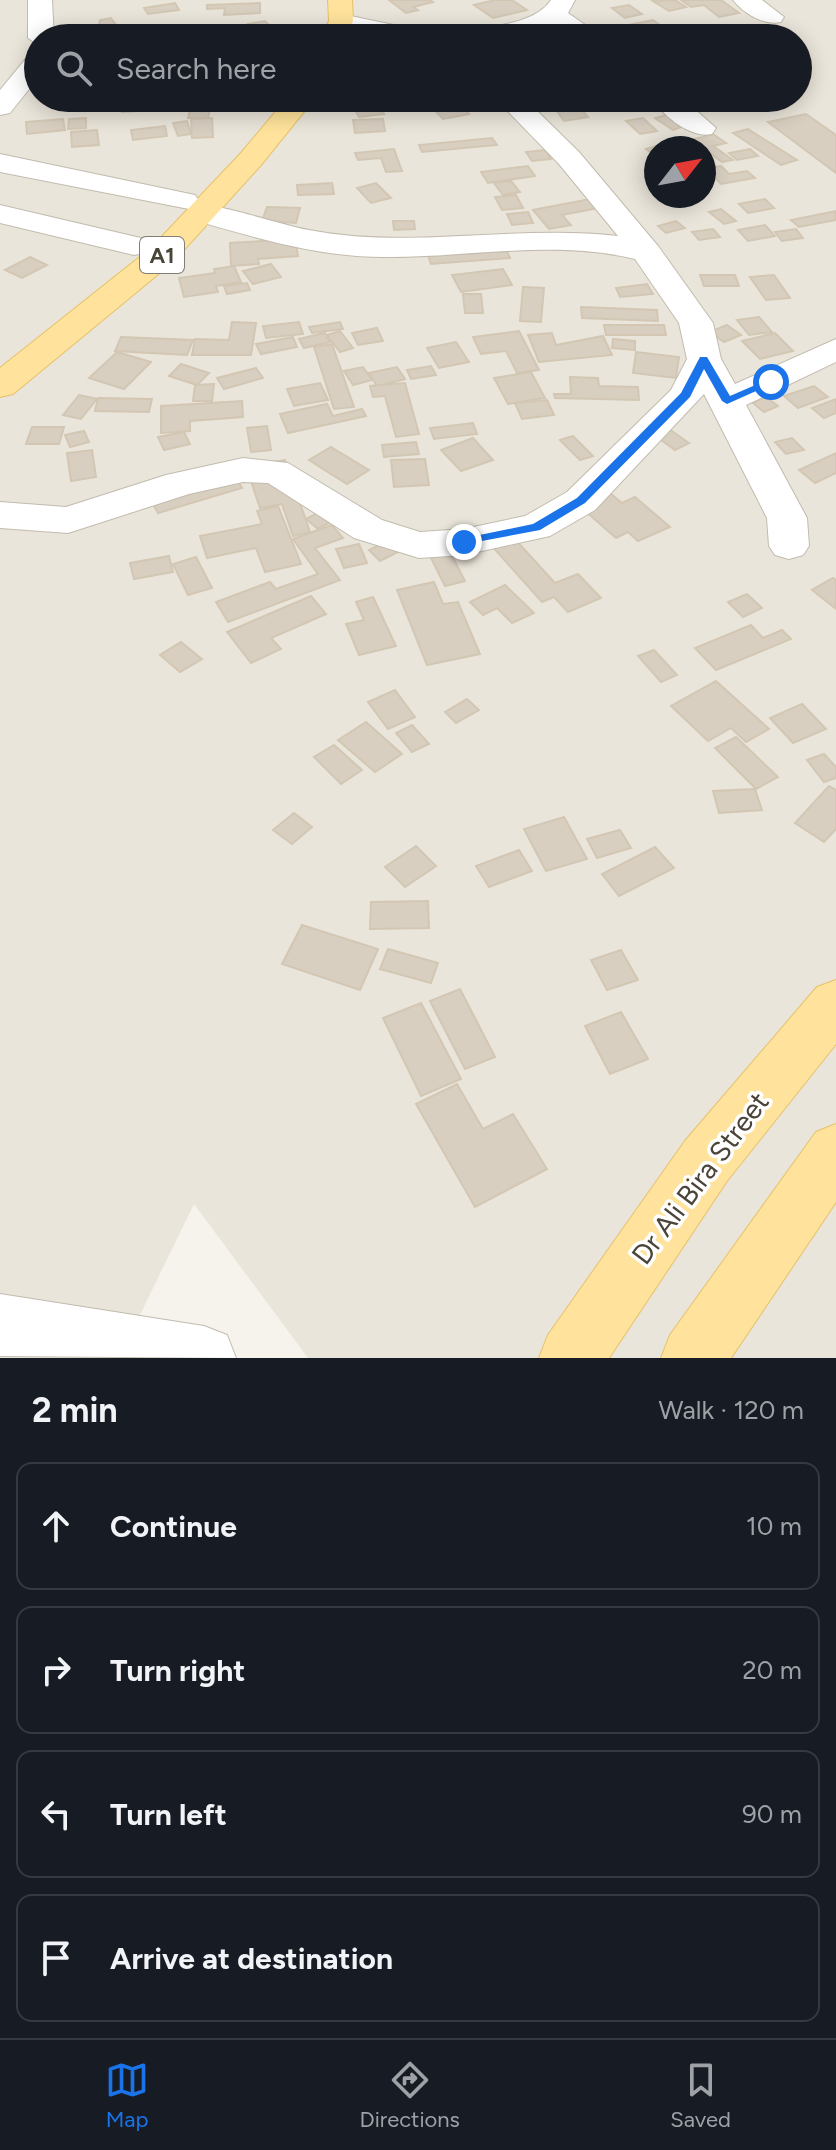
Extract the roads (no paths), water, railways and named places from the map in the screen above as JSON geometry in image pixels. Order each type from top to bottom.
[{"type":"main road","points":[[316,0],[316,24]]},
{"type":"main road","name":"A1","points":[[0,386],[162,255],[219,167],[264,112]]},
{"type":"main road","name":"A1","points":[[0,358],[134,246],[192,207],[251,159],[290,112]]},
{"type":"main road","name":"Dr Ali Bira Street","points":[[571,1358],[706,1161],[836,1004]]},
{"type":"main road","points":[[693,1358],[836,1152]]},
{"type":"street","points":[[40,0],[41,24]]},
{"type":"street","points":[[745,0],[772,17]]},
{"type":"street","points":[[527,24],[559,7],[577,24]]},
{"type":"street","points":[[0,107],[24,67]]},
{"type":"street","points":[[523,112],[569,158],[647,253],[696,323],[704,359],[787,518],[789,546]]},
{"type":"street","points":[[682,112],[702,128]]},
{"type":"street","points":[[0,163],[192,207],[318,243],[378,248],[447,248],[578,241],[626,246],[647,253]]},
{"type":"street","points":[[0,214],[134,246]]},
{"type":"street","points":[[727,401],[836,349]]},
{"type":"street","points":[[0,515],[68,520],[180,484],[243,470],[275,471],[302,485],[368,529],[419,545],[464,542],[536,527],[581,501],[602,480],[686,395],[704,359]]},
{"type":"street","points":[[0,1325],[204,1358]]}]
